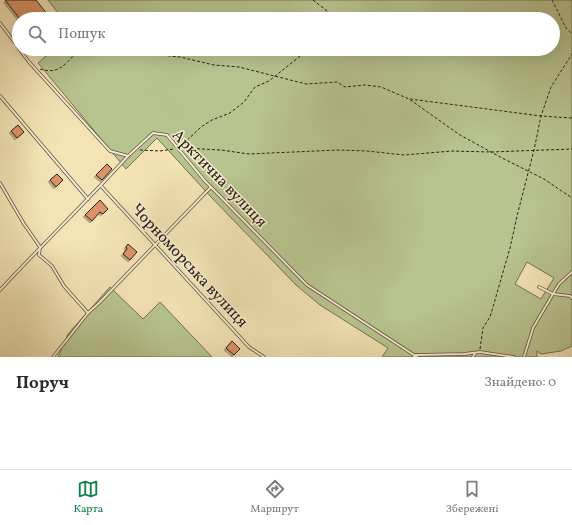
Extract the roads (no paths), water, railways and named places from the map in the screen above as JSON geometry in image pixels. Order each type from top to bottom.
[{"type":"lane","points":[[0,23],[12,39]]},
{"type":"lane","points":[[24,56],[110,151],[128,156]]},
{"type":"lane","points":[[0,96],[88,199]]},
{"type":"lane","name":"Арктична вулиця","points":[[0,290],[134,150],[153,133],[167,135],[211,187],[307,286],[415,356]]},
{"type":"lane","points":[[0,183],[24,224],[40,247],[39,255],[52,266],[64,286],[88,313]]},
{"type":"lane","name":"Чорноморська вулиця","points":[[101,186],[249,347],[264,357]]},
{"type":"lane","points":[[53,357],[88,313],[211,187]]},
{"type":"lane","points":[[524,357],[533,328],[553,294],[563,280],[572,272]]},
{"type":"lane","points":[[539,287],[553,294],[570,296],[572,298]]},
{"type":"lane","points":[[473,357],[475,352]]},
{"type":"lane","points":[[415,356],[480,352],[514,357]]}]
